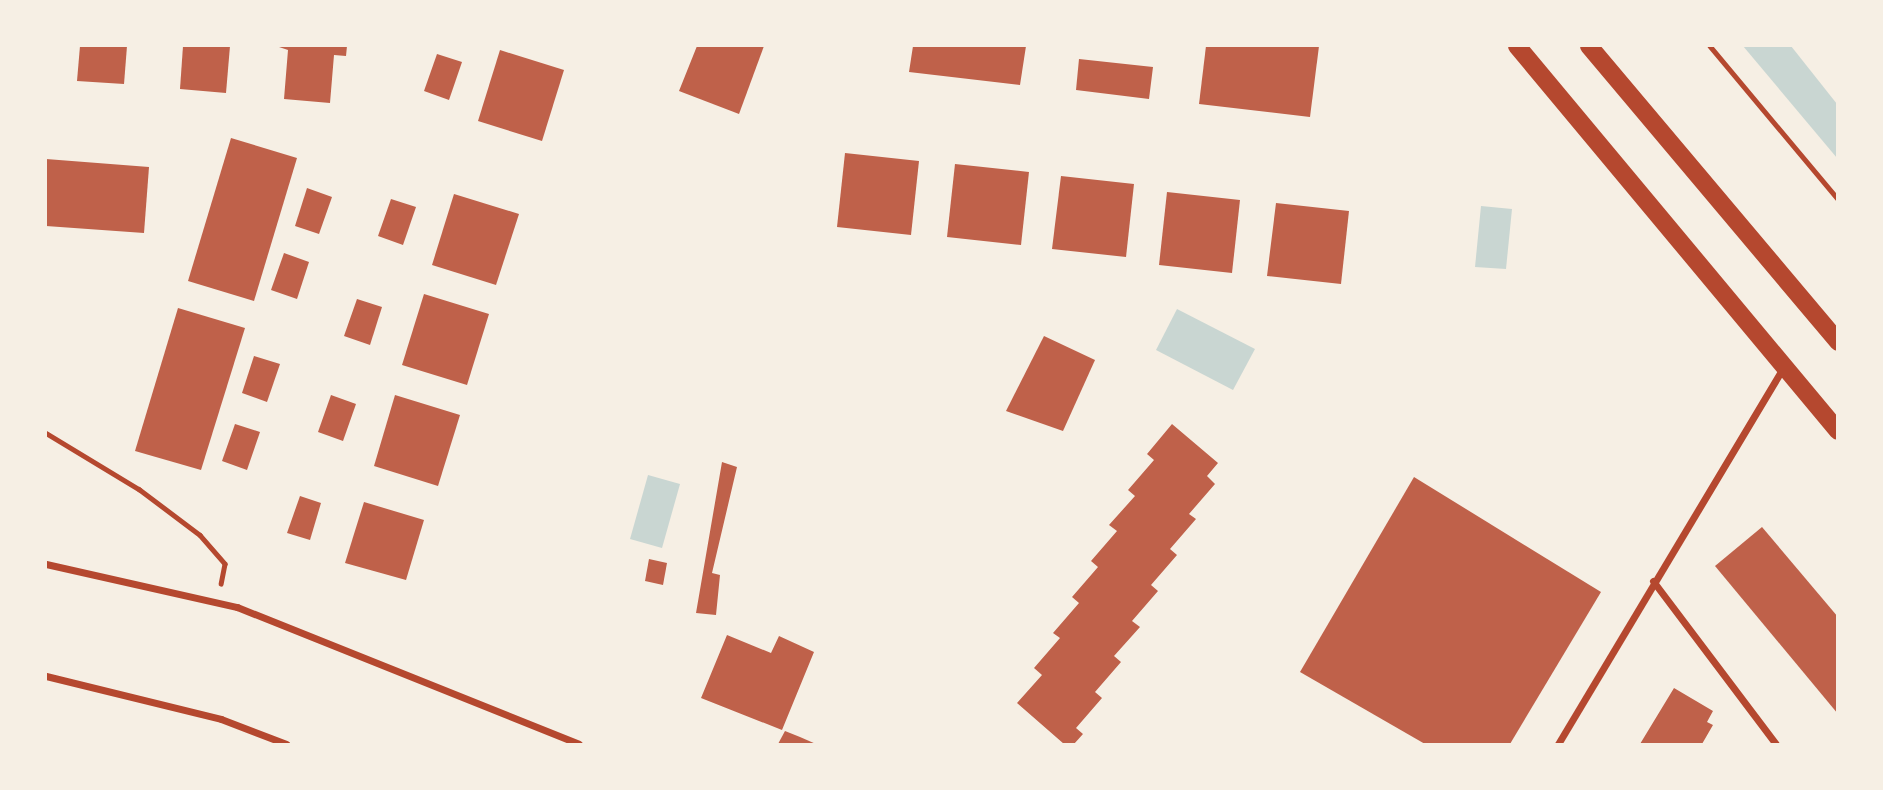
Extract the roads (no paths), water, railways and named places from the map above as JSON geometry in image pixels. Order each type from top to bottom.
[{"type":"main road","points":[[1517,46],[1838,431]]},
{"type":"main road","points":[[1589,46],[1838,342]]},
{"type":"street","points":[[1558,744],[1653,581],[1784,367]]},
{"type":"street","points":[[46,564],[217,602],[579,744]]},
{"type":"street","points":[[1653,581],[1776,744]]},
{"type":"street","points":[[46,676],[221,719],[286,744]]}]
